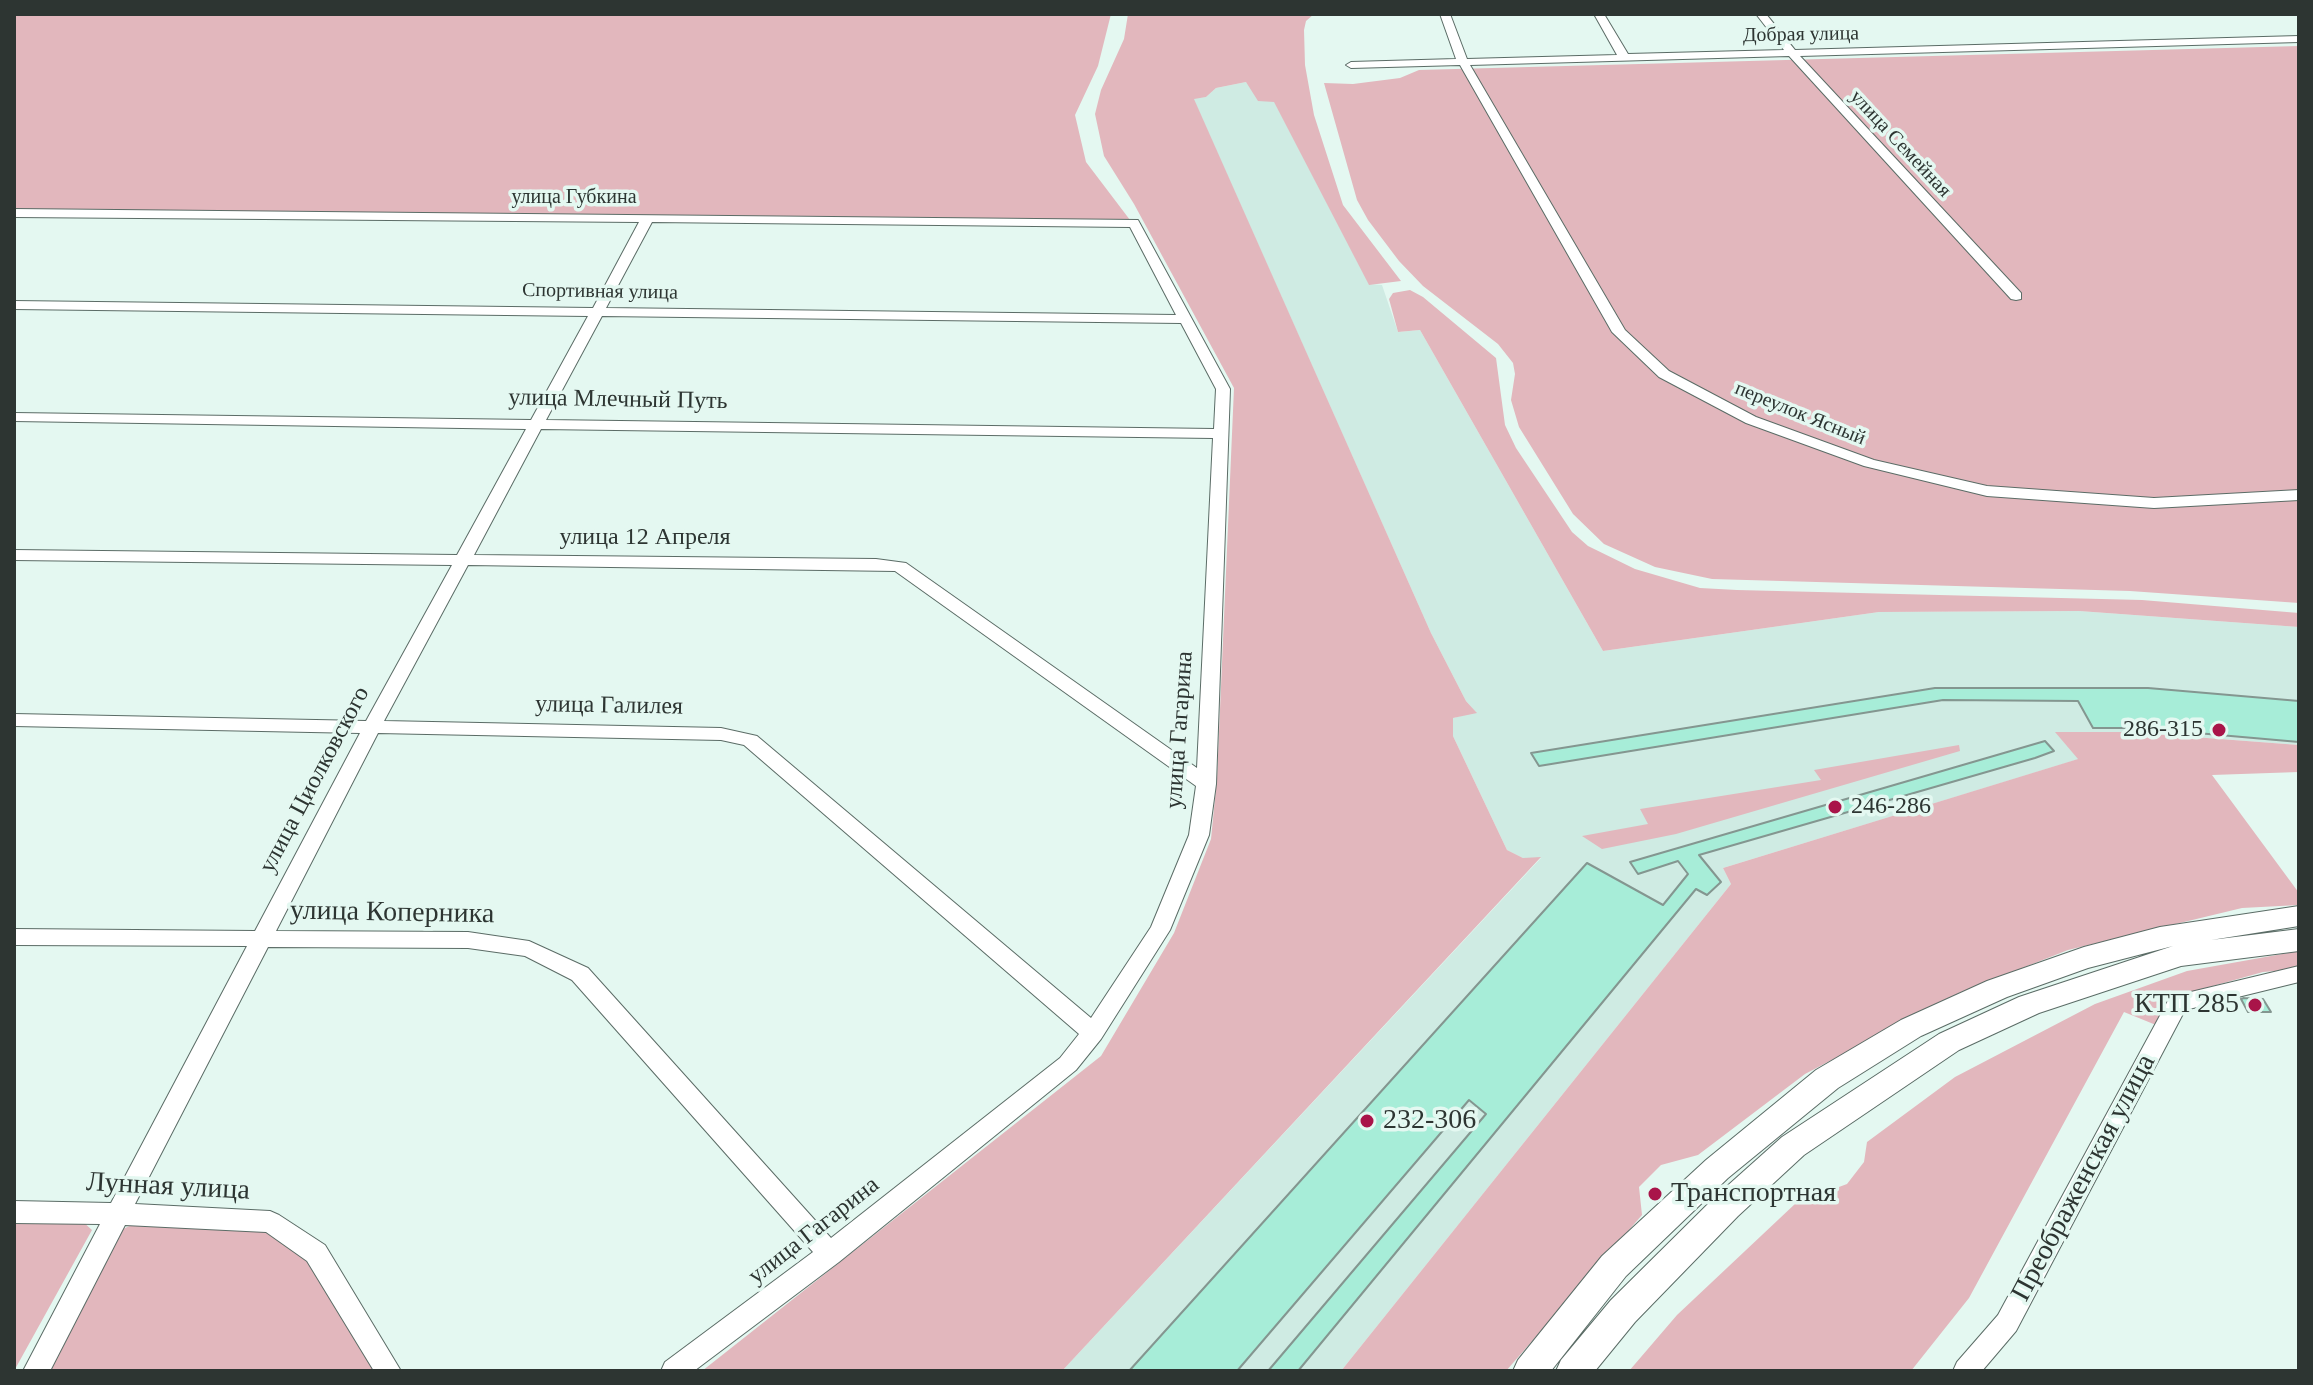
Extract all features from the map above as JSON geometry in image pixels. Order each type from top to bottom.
[{"type":"main road","points":[[1530,1371],[1614,1266],[1717,1169],[1827,1079],[1911,1028],[1997,989],[2084,958],[2160,938],[2299,916]]},
{"type":"main road","points":[[1573,1371],[1623,1311],[1727,1206],[1793,1146],[1949,1042],[2029,1005],[2180,955],[2299,940]]},
{"type":"street","name":"переулок Ясный","points":[[1445,14],[1462,60],[1619,332],[1664,374],[1751,420],[1869,463],[1987,491],[2154,503],[2299,495]]},
{"type":"street","points":[[1599,14],[1624,57]]},
{"type":"street","name":"улица Семейная","points":[[1761,14],[1792,53],[2016,296]]},
{"type":"street","name":"Добрая улица","points":[[1351,65],[2299,39]]},
{"type":"street","name":"улица Губкина","points":[[14,213],[1134,223]]},
{"type":"street","name":"улица Циолковского","points":[[36,1371],[372,727],[648,218]]},
{"type":"street","name":"улица Гагарина","points":[[674,1371],[830,1254],[1068,1064],[1093,1033],[1160,930],[1199,835],[1206,784],[1223,389],[1134,223]]},
{"type":"street","name":"Спортивная улица","points":[[14,305],[1186,319]]},
{"type":"street","name":"улица Млечный Путь","points":[[14,417],[540,422],[1222,434]]},
{"type":"street","name":"улица 12 Апреля","points":[[14,555],[876,564],[900,567],[1206,784]]},
{"type":"street","name":"улица Галилея","points":[[14,720],[721,734],[750,740],[1093,1033]]},
{"type":"street","name":"улица Коперника","points":[[14,937],[468,940],[529,949],[580,974],[830,1254]]},
{"type":"street","name":"Преображенская улица","points":[[1966,1371],[2007,1323],[2178,1003],[2299,974]]},
{"type":"street","name":"Лунная улица","points":[[14,1212],[270,1222],[316,1253],[388,1371]]},
{"type":"shaded area","points":[[1111,14],[1098,66],[1075,115],[1086,162],[1130,220],[14,209],[14,15]]},
{"type":"shaded area","points":[[1128,14],[1314,14],[1306,21],[1304,30],[1305,65],[1314,115],[1343,205],[1401,281],[1369,285],[1274,102],[1258,101],[1246,82],[1216,88],[1206,97],[1194,99],[1431,633],[1466,701],[1477,713],[1453,718],[1453,736],[1507,850],[1523,858],[1541,857],[1062,1371],[702,1371],[1101,1056],[1174,933],[1211,839],[1217,778],[1234,388],[1134,204],[1104,156],[1095,114],[1101,90],[1124,39]]},
{"type":"shaded area","points":[[2299,46],[2299,603],[2130,591],[1712,579],[1655,567],[1604,544],[1573,514],[1519,427],[1511,400],[1515,374],[1513,363],[1498,344],[1423,286],[1399,261],[1368,220],[1357,200],[1324,83],[1353,84],[1400,78],[1419,70]]},
{"type":"shaded area","points":[[1246,82],[1274,101],[1369,284],[1382,285],[1398,332],[1420,330],[1603,651],[1879,612],[2079,611],[2299,627],[2299,745],[2128,732],[2056,732],[2079,759],[1723,868],[1731,884],[1341,1371],[1062,1371],[1541,858],[1523,858],[1507,850],[1453,736],[1453,718],[1476,712],[1466,701],[1431,633],[1193,98],[1206,97],[1216,88]]},
{"type":"shaded area","points":[[1410,290],[1423,297],[1496,358],[1505,425],[1516,448],[1572,532],[1588,546],[1635,569],[1700,588],[2142,600],[2299,613],[2299,627],[2079,611],[1879,612],[1603,651],[1420,330],[1398,332],[1389,299],[1393,293]]},
{"type":"shaded area","points":[[2055,732],[2128,732],[2299,745],[2299,772],[2212,775],[2299,893],[2299,905],[2242,908],[2068,950],[1959,993],[1805,1074],[1698,1155],[1661,1165],[1639,1187],[1642,1215],[1506,1371],[1341,1371],[1731,884],[1723,868],[2078,759]]},
{"type":"shaded area","points":[[1959,745],[1960,751],[1676,834],[1602,849],[1582,836],[1648,824],[1640,809],[1821,780],[1814,770]]},
{"type":"shaded area","points":[[2299,951],[2299,969],[2263,972],[2170,998],[2156,1025],[2124,1012],[1969,1298],[1911,1371],[1629,1371],[1677,1315],[1796,1203],[1847,1184],[1864,1162],[1867,1142],[1955,1077],[2095,1004],[2187,971]]},
{"type":"shaded area","points":[[14,1220],[82,1221],[92,1230],[14,1371]]},
{"type":"shaded area","points":[[138,1222],[267,1231],[305,1258],[374,1371],[49,1371],[123,1229]]},
{"type":"building","points":[[1935,688],[2148,688],[2299,701],[2299,742],[2140,728],[2093,728],[2078,701],[1943,700],[1539,766],[1531,753]]},
{"type":"building","points":[[2045,741],[2054,751],[1699,855],[1721,882],[1707,895],[1696,889],[1298,1371],[1268,1371],[1486,1114],[1469,1100],[1237,1371],[1129,1371],[1587,863],[1663,905],[1688,874],[1678,861],[1638,874],[1630,862]]},
{"type":"building","name":"КТП 285","points":[[2241,999],[2263,999],[2271,1012],[2248,1012]]},
{"type":"place","name":"286-315","points":[[2219,730]]},
{"type":"place","name":"246-286","points":[[1835,807]]},
{"type":"place","name":"КТП 285","points":[[2255,1005]]},
{"type":"place","name":"232-306","points":[[1367,1121]]},
{"type":"place","name":"Транспортная","points":[[1655,1194]]}]
